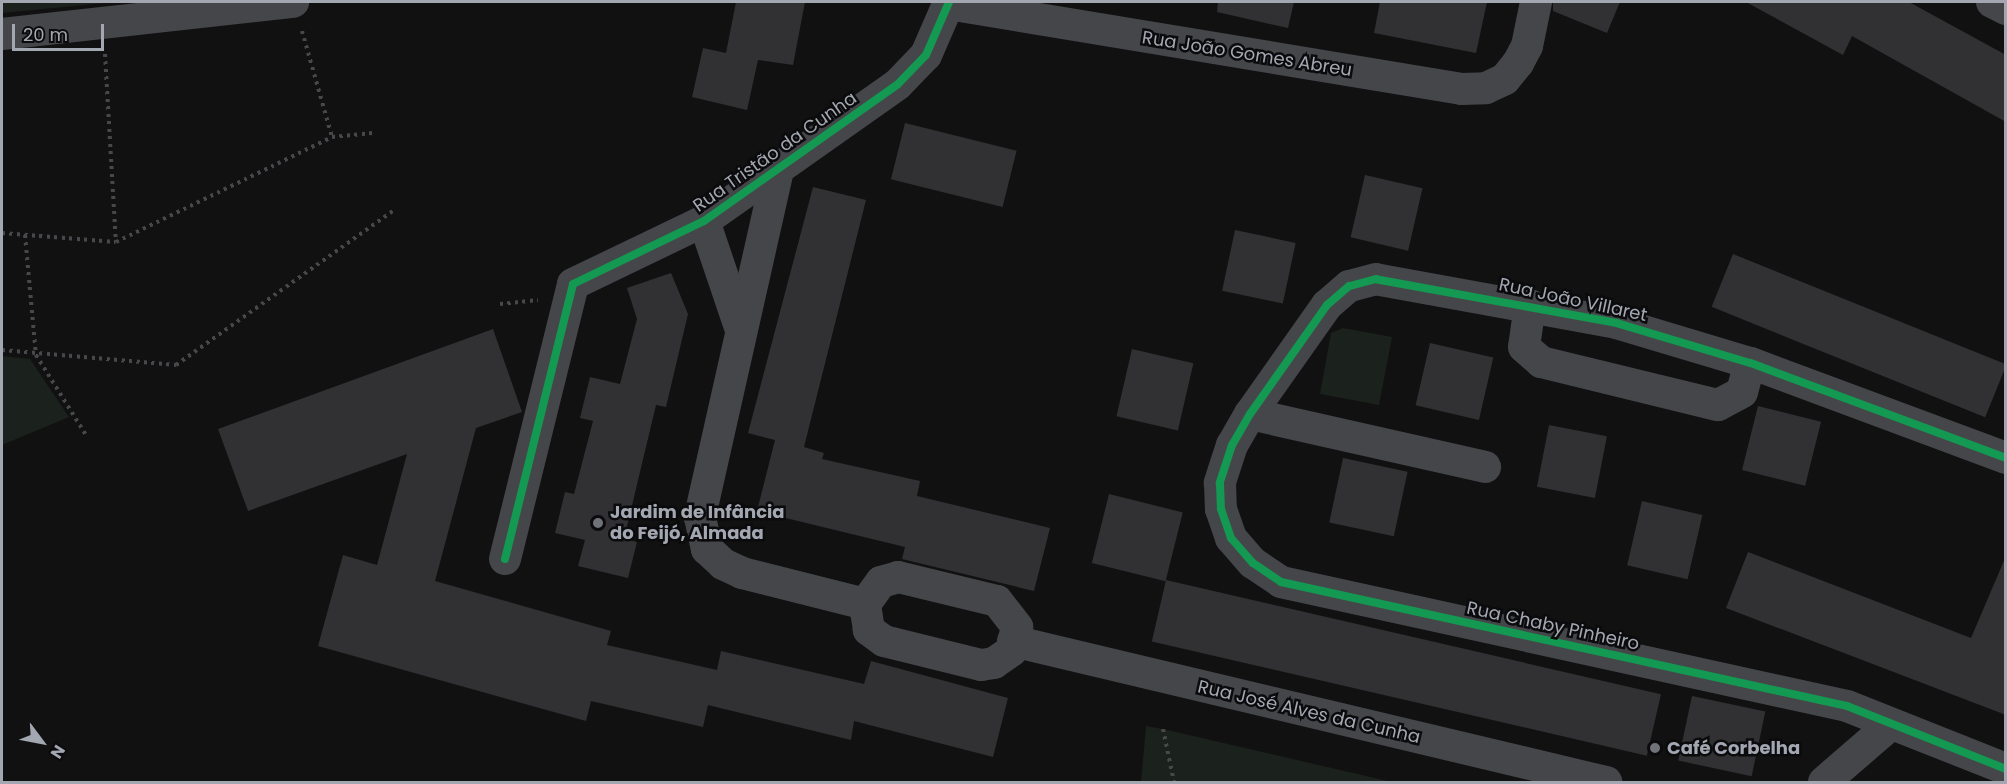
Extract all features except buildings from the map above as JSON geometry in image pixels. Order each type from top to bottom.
[{"type":"street","name":"Rua João Gomes Abreu","points":[[948,3],[1462,89],[1486,88],[1505,79],[1527,46],[1536,2]]},
{"type":"street","points":[[1992,2],[2006,9]]},
{"type":"street","name":"Rua Tristão da Cunha","points":[[506,559],[567,300],[573,284],[585,275],[704,222],[898,84],[926,55],[948,3]]},
{"type":"street","points":[[2,34],[103,23],[297,13]]},
{"type":"street","points":[[778,170],[701,499],[707,549],[742,573],[865,604]]},
{"type":"street","points":[[704,222],[741,330]]},
{"type":"street","name":"Rua João Villaret","points":[[1250,414],[1327,305],[1349,286],[1376,279],[1402,281],[1617,323],[1750,363],[2006,458]]},
{"type":"street","points":[[1530,305],[1524,347],[1541,362],[1718,405],[1742,392],[1750,363]]},
{"type":"street","points":[[1250,414],[1485,467]]},
{"type":"street","name":"Rua Chaby Pinheiro","points":[[1250,414],[1233,445],[1220,483],[1221,509],[1231,538],[1253,563],[1281,582],[1847,706],[1890,725],[2006,769]]},
{"type":"street","points":[[898,577],[997,601],[1017,627],[1011,651],[994,663],[981,665],[884,641],[869,630],[865,604],[881,582],[898,577]]},
{"type":"street","name":"Rua José Alves da Cunha","points":[[1013,641],[1606,783]]},
{"type":"street","points":[[1824,783],[1890,725]]},
{"type":"path","points":[[297,13],[332,137]]},
{"type":"path","points":[[103,23],[116,242]]},
{"type":"path","points":[[2,233],[116,242],[332,137],[373,133]]},
{"type":"path","points":[[2,350],[36,355],[176,365],[394,210]]},
{"type":"path","points":[[25,236],[36,355],[86,435]]},
{"type":"path","points":[[500,304],[513,300],[567,300]]},
{"type":"path","points":[[1163,729],[1174,783]]},
{"type":"shaded area","points":[[2,2],[116,2],[2,13]]},
{"type":"shaded area","points":[[1343,328],[1392,337],[1379,405],[1320,394],[1331,333]]},
{"type":"shaded area","points":[[2,356],[30,359],[69,417],[2,445]]},
{"type":"shaded area","points":[[1146,726],[1163,729],[1392,782],[1141,782]]},
{"type":"cycle path","points":[[505,559],[573,284],[704,221],[898,84],[926,55],[949,2]]},
{"type":"cycle path","points":[[2006,458],[1750,363],[1617,323],[1376,279],[1349,286],[1327,305],[1250,414],[1232,445],[1220,483],[1221,509],[1231,538],[1253,563],[1281,582],[1847,706],[2006,769]]},
{"type":"place","name":"Jardim de Infância do Feijó, Almada","points":[[598,523]]},
{"type":"place","name":"Café Corbelha","points":[[1655,748]]}]
